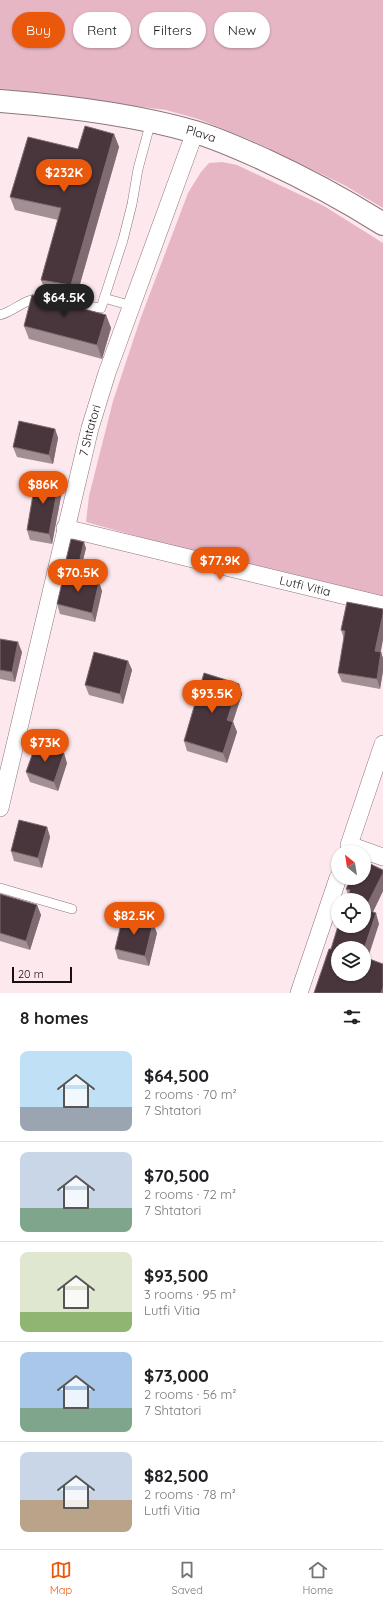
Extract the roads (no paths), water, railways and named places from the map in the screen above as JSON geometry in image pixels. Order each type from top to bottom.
[{"type":"street","name":"Plava","points":[[0,101],[52,105],[151,121],[195,132],[237,147],[316,185],[383,224]]},
{"type":"street","name":"7 Shtatori","points":[[0,808],[65,528],[90,428],[107,373],[195,132]]},
{"type":"street","name":"Lutfi Vitia","points":[[65,528],[383,604]]},
{"type":"street","points":[[349,845],[383,744]]},
{"type":"street","points":[[371,854],[383,857]]},
{"type":"street","points":[[299,993],[336,885]]},
{"type":"lane","points":[[0,315],[8,313],[22,303],[36,298],[100,308],[123,240],[132,204],[138,169],[151,121]]},
{"type":"lane","points":[[104,298],[132,306]]},
{"type":"lane","points":[[0,888],[72,909]]}]
